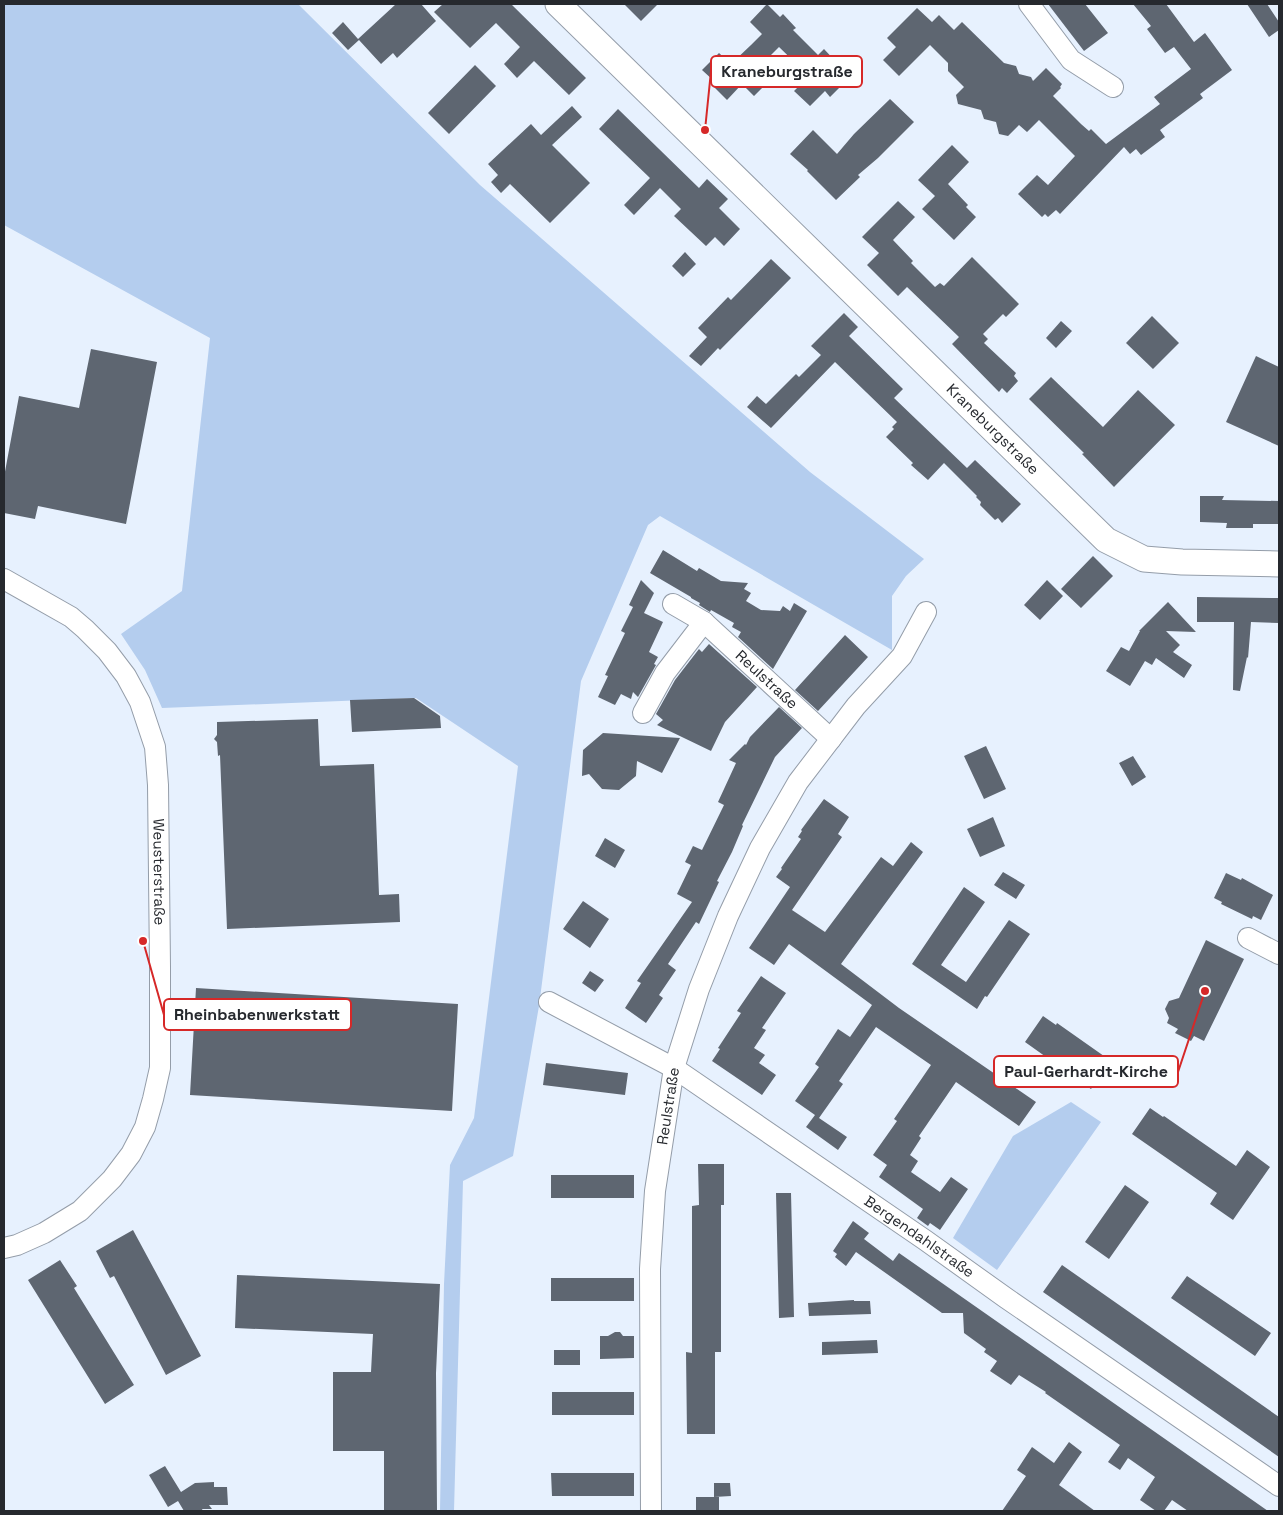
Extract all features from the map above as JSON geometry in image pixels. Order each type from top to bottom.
[{"type":"street","name":"Kraneburgstraße","points":[[558,4],[1106,540],[1144,559],[1182,562],[1279,564]]},
{"type":"street","points":[[1029,4],[1071,60],[1113,87]]},
{"type":"street","name":"Weusterstraße","points":[[4,579],[71,617],[101,645],[126,676],[140,702],[148,725],[155,748],[158,784],[160,1068],[145,1127],[131,1154],[112,1179],[80,1211],[44,1233],[4,1248]]},
{"type":"street","name":"Reulstraße","points":[[673,604],[704,622],[830,739]]},
{"type":"street","name":"Reulstraße","points":[[651,1511],[650,1269],[655,1191],[674,1068],[699,989],[728,916],[760,848],[798,782],[856,706],[902,656],[926,612]]},
{"type":"street","points":[[643,712],[665,673],[704,622]]},
{"type":"street","points":[[1248,938],[1279,954]]},
{"type":"street","name":"Bergendahlstraße","points":[[549,1002],[674,1068],[909,1228],[1006,1298],[1279,1486]]},
{"type":"shaded area","points":[[4,4],[298,4],[480,185],[810,472],[924,559],[906,576],[892,596],[892,650],[660,516],[648,525],[581,681],[539,1006],[513,1156],[463,1181],[454,1511],[440,1511],[444,1284],[450,1165],[474,1118],[518,766],[416,698],[162,708],[145,670],[121,634],[182,591],[210,338],[4,225]]},
{"type":"shaded area","points":[[1071,1102],[1101,1122],[997,1270],[953,1238],[1013,1136]]},
{"type":"building","points":[[396,4],[421,4],[436,21],[397,58],[393,53],[381,64],[359,40],[348,50],[332,33],[343,22],[358,39]]},
{"type":"building","points":[[443,4],[511,4],[586,78],[569,95],[534,61],[517,78],[504,64],[520,47],[496,23],[470,48],[434,12]]},
{"type":"building","points":[[624,4],[658,4],[641,21]]},
{"type":"building","points":[[767,4],[780,17],[783,14],[796,28],[793,30],[818,55],[824,49],[838,64],[834,68],[845,82],[830,97],[825,91],[810,106],[794,91],[809,76],[779,47],[760,66],[772,78],[754,96],[742,84],[727,100],[711,84],[714,81],[702,70],[719,53],[731,64],[762,34],[750,22]]},
{"type":"building","points":[[1048,4],[1085,4],[1108,33],[1084,51]]},
{"type":"building","points":[[1133,4],[1166,4],[1194,42],[1205,33],[1232,70],[1200,94],[1203,98],[1160,130],[1165,137],[1141,155],[1136,149],[1130,154],[1124,147],[1060,214],[1056,210],[1048,217],[1045,214],[1042,217],[1018,194],[1037,175],[1048,185],[1075,156],[1039,120],[1027,132],[1019,125],[1008,136],[999,134],[996,122],[984,119],[981,110],[958,104],[956,95],[964,87],[948,71],[948,63],[930,45],[899,76],[883,60],[896,47],[887,38],[917,8],[932,22],[939,15],[954,30],[962,22],[1004,63],[1016,66],[1019,74],[1031,77],[1033,81],[1046,68],[1062,84],[1061,88],[1053,96],[1081,124],[1089,131],[1091,129],[1106,144],[1160,104],[1154,97],[1191,69],[1174,47],[1165,53],[1147,29],[1151,26]]},
{"type":"building","points":[[1247,4],[1267,4],[1279,22],[1279,30],[1269,37]]},
{"type":"building","points":[[475,65],[496,86],[449,134],[428,113]]},
{"type":"building","points":[[890,99],[914,122],[858,175],[860,177],[836,200],[790,154],[813,130],[837,154],[854,134]]},
{"type":"building","points":[[572,106],[582,117],[552,145],[590,183],[550,223],[510,184],[501,193],[491,182],[498,175],[488,164],[531,124],[541,135]]},
{"type":"building","points":[[618,109],[699,188],[707,179],[728,199],[719,208],[740,229],[724,246],[715,237],[706,246],[674,216],[681,209],[660,188],[634,215],[624,205],[650,178],[599,129]]},
{"type":"building","points":[[952,145],[969,162],[948,184],[968,205],[966,207],[976,217],[954,240],[922,209],[935,196],[918,180]]},
{"type":"building","points":[[898,201],[915,217],[893,240],[913,261],[911,263],[935,287],[940,283],[944,286],[972,257],[1019,304],[1006,317],[1003,314],[983,334],[988,339],[984,343],[1016,373],[1014,376],[1018,381],[1007,393],[1002,388],[999,392],[952,344],[959,337],[907,287],[898,296],[867,265],[879,253],[862,237]]},
{"type":"building","points":[[685,252],[696,264],[683,277],[672,266]]},
{"type":"building","points":[[771,259],[791,278],[720,350],[718,348],[701,366],[689,356],[707,337],[698,328],[728,297],[731,300]]},
{"type":"building","points":[[844,313],[858,327],[849,336],[903,389],[894,398],[967,468],[975,460],[1021,504],[1002,523],[998,518],[995,520],[980,505],[981,502],[977,496],[944,463],[928,480],[911,465],[913,463],[886,437],[894,429],[892,427],[897,422],[835,362],[771,428],[747,407],[757,396],[766,404],[796,374],[799,377],[821,355],[811,346]]},
{"type":"building","points":[[1152,316],[1179,343],[1153,369],[1126,343]]},
{"type":"building","points":[[1061,321],[1072,331],[1056,348],[1046,338]]},
{"type":"building","points":[[91,349],[157,362],[126,524],[38,506],[35,519],[4,513],[4,477],[19,396],[79,408]]},
{"type":"building","points":[[1256,356],[1279,367],[1279,446],[1226,422]]},
{"type":"building","points":[[1051,377],[1103,427],[1138,390],[1175,425],[1114,487],[1082,454],[1084,453],[1029,399]]},
{"type":"building","points":[[1200,496],[1224,496],[1222,500],[1279,501],[1279,524],[1253,524],[1253,528],[1226,528],[1227,523],[1200,522]]},
{"type":"building","points":[[663,550],[697,571],[699,568],[721,581],[748,583],[744,589],[751,593],[746,601],[761,610],[780,611],[783,606],[790,611],[794,603],[807,611],[773,669],[738,637],[741,632],[732,627],[734,623],[711,610],[710,612],[691,597],[650,573]]},
{"type":"building","points":[[1093,556],[1113,576],[1081,608],[1061,589]]},
{"type":"building","points":[[641,580],[654,593],[644,613],[663,622],[649,652],[658,657],[654,664],[656,665],[638,697],[633,692],[631,699],[621,694],[615,705],[598,697],[608,676],[605,675],[625,633],[621,631],[633,607],[629,605]]},
{"type":"building","points":[[1047,580],[1063,596],[1040,620],[1024,605]]},
{"type":"building","points":[[1197,597],[1279,598],[1279,623],[1251,622],[1248,658],[1240,691],[1233,690],[1234,622],[1197,622]]},
{"type":"building","points":[[1168,602],[1196,632],[1166,631],[1180,645],[1173,652],[1192,665],[1184,678],[1156,658],[1152,665],[1145,661],[1130,686],[1106,671],[1121,647],[1129,651],[1139,631]]},
{"type":"building","points":[[845,635],[868,657],[818,711],[795,690]]},
{"type":"building","points":[[709,644],[757,687],[725,722],[711,751],[657,725],[663,720],[656,714],[675,680],[699,649],[702,652]]},
{"type":"building","points":[[414,698],[440,716],[441,728],[352,732],[350,700]]},
{"type":"building","points":[[779,707],[802,728],[775,757],[742,825],[732,852],[717,881],[719,882],[699,924],[696,922],[668,964],[676,970],[659,995],[663,998],[646,1023],[625,1008],[641,983],[637,981],[692,902],[677,894],[691,865],[685,862],[693,846],[702,850],[724,805],[718,802],[736,763],[729,760],[746,745],[750,737]]},
{"type":"building","points":[[318,719],[320,766],[374,764],[379,895],[399,894],[400,922],[227,929],[220,755],[218,756],[217,742],[214,739],[217,735],[217,722]]},
{"type":"building","points":[[603,733],[680,738],[662,773],[637,761],[636,776],[619,790],[602,789],[589,774],[582,776],[583,750]]},
{"type":"building","points":[[986,746],[1006,789],[984,799],[964,756]]},
{"type":"building","points":[[1133,756],[1146,777],[1132,786],[1119,763]]},
{"type":"building","points":[[824,799],[849,817],[838,834],[842,837],[792,910],[825,932],[881,857],[893,866],[911,842],[923,852],[841,964],[899,1008],[1036,1102],[1019,1126],[956,1082],[919,1136],[921,1138],[910,1155],[918,1161],[911,1172],[940,1192],[951,1177],[968,1189],[940,1230],[930,1223],[928,1226],[917,1218],[923,1209],[879,1177],[887,1165],[873,1155],[897,1121],[894,1119],[931,1065],[876,1027],[839,1081],[843,1084],[819,1118],[847,1137],[838,1150],[806,1127],[815,1115],[795,1101],[819,1067],[815,1064],[838,1029],[850,1037],[872,1005],[789,944],[774,965],[749,948],[790,887],[776,877],[801,839],[798,837],[801,830]]},
{"type":"building","points":[[993,817],[1005,846],[980,857],[967,829]]},
{"type":"building","points":[[605,838],[625,850],[615,868],[595,856]]},
{"type":"building","points":[[1003,872],[1025,885],[1016,899],[994,885]]},
{"type":"building","points":[[1226,873],[1241,880],[1242,878],[1273,895],[1261,920],[1253,916],[1252,919],[1221,904],[1222,902],[1214,898]]},
{"type":"building","points":[[964,887],[985,902],[941,965],[966,982],[1009,920],[1030,934],[977,1009],[912,964]]},
{"type":"building","points":[[583,901],[609,919],[590,948],[563,929]]},
{"type":"building","points":[[1206,940],[1244,959],[1204,1041],[1194,1036],[1191,1041],[1175,1033],[1178,1029],[1167,1023],[1169,1018],[1165,1009],[1169,1001],[1179,998]]},
{"type":"building","points":[[590,971],[604,980],[595,992],[582,983]]},
{"type":"building","points":[[761,976],[786,993],[762,1028],[766,1030],[754,1048],[765,1055],[759,1063],[776,1075],[762,1095],[712,1061],[720,1049],[718,1048],[741,1013],[737,1011]]},
{"type":"building","points":[[196,988],[458,1004],[452,1111],[190,1095]]},
{"type":"building","points":[[1043,1016],[1056,1025],[1057,1023],[1111,1061],[1091,1089],[1025,1042]]},
{"type":"building","points":[[546,1063],[628,1073],[625,1095],[543,1085]]},
{"type":"building","points":[[1150,1108],[1236,1166],[1247,1150],[1270,1167],[1233,1220],[1210,1204],[1217,1193],[1132,1134]]},
{"type":"building","points":[[698,1164],[724,1164],[724,1205],[721,1205],[721,1352],[715,1352],[715,1434],[687,1434],[686,1352],[692,1353],[692,1206],[699,1205]]},
{"type":"building","points":[[551,1175],[634,1175],[634,1198],[551,1198]]},
{"type":"building","points":[[1125,1185],[1149,1202],[1109,1259],[1085,1242]]},
{"type":"building","points":[[776,1193],[791,1193],[794,1317],[779,1318]]},
{"type":"building","points":[[853,1221],[869,1233],[864,1239],[893,1261],[899,1253],[1268,1511],[1188,1511],[1172,1500],[1164,1511],[1156,1511],[1140,1500],[1155,1477],[1128,1458],[1120,1470],[1108,1462],[1120,1445],[1019,1375],[1011,1385],[990,1371],[997,1361],[984,1352],[986,1349],[964,1333],[963,1313],[942,1313],[856,1252],[846,1266],[835,1257],[837,1254],[833,1251]]},
{"type":"building","points":[[133,1230],[201,1356],[166,1375],[114,1276],[110,1278],[96,1251]]},
{"type":"building","points":[[60,1260],[77,1286],[74,1288],[134,1385],[105,1404],[28,1280]]},
{"type":"building","points":[[1062,1265],[1279,1417],[1279,1457],[1043,1292]]},
{"type":"building","points":[[237,1275],[440,1284],[436,1373],[437,1511],[384,1511],[384,1451],[333,1451],[333,1372],[371,1372],[373,1334],[235,1328]]},
{"type":"building","points":[[1187,1276],[1271,1333],[1255,1356],[1171,1298]]},
{"type":"building","points":[[551,1278],[634,1278],[634,1301],[551,1301]]},
{"type":"building","points":[[854,1300],[870,1301],[871,1314],[809,1316],[808,1303]]},
{"type":"building","points":[[615,1332],[620,1332],[623,1336],[634,1336],[634,1358],[600,1359],[600,1336],[608,1336]]},
{"type":"building","points":[[877,1340],[878,1353],[822,1355],[822,1342]]},
{"type":"building","points":[[554,1350],[580,1350],[580,1365],[554,1365]]},
{"type":"building","points":[[552,1392],[634,1392],[634,1415],[552,1415]]},
{"type":"building","points":[[1069,1442],[1082,1452],[1059,1485],[1095,1511],[1002,1511],[1026,1476],[1017,1470],[1032,1447],[1054,1463]]},
{"type":"building","points":[[165,1466],[181,1492],[195,1483],[214,1482],[214,1487],[227,1487],[228,1505],[209,1505],[212,1509],[202,1509],[203,1511],[184,1511],[178,1501],[168,1507],[149,1475]]},
{"type":"building","points":[[551,1473],[634,1473],[634,1496],[552,1496]]},
{"type":"building","points":[[714,1483],[730,1483],[731,1496],[714,1497]]},
{"type":"building","points":[[696,1497],[719,1497],[719,1511],[696,1511]]},
{"type":"place","name":"Kraneburgstraße","points":[[705,130]]},
{"type":"place","name":"Rheinbabenwerkstatt","points":[[143,941]]},
{"type":"place","name":"Paul-Gerhardt-Kirche","points":[[1205,991]]}]
